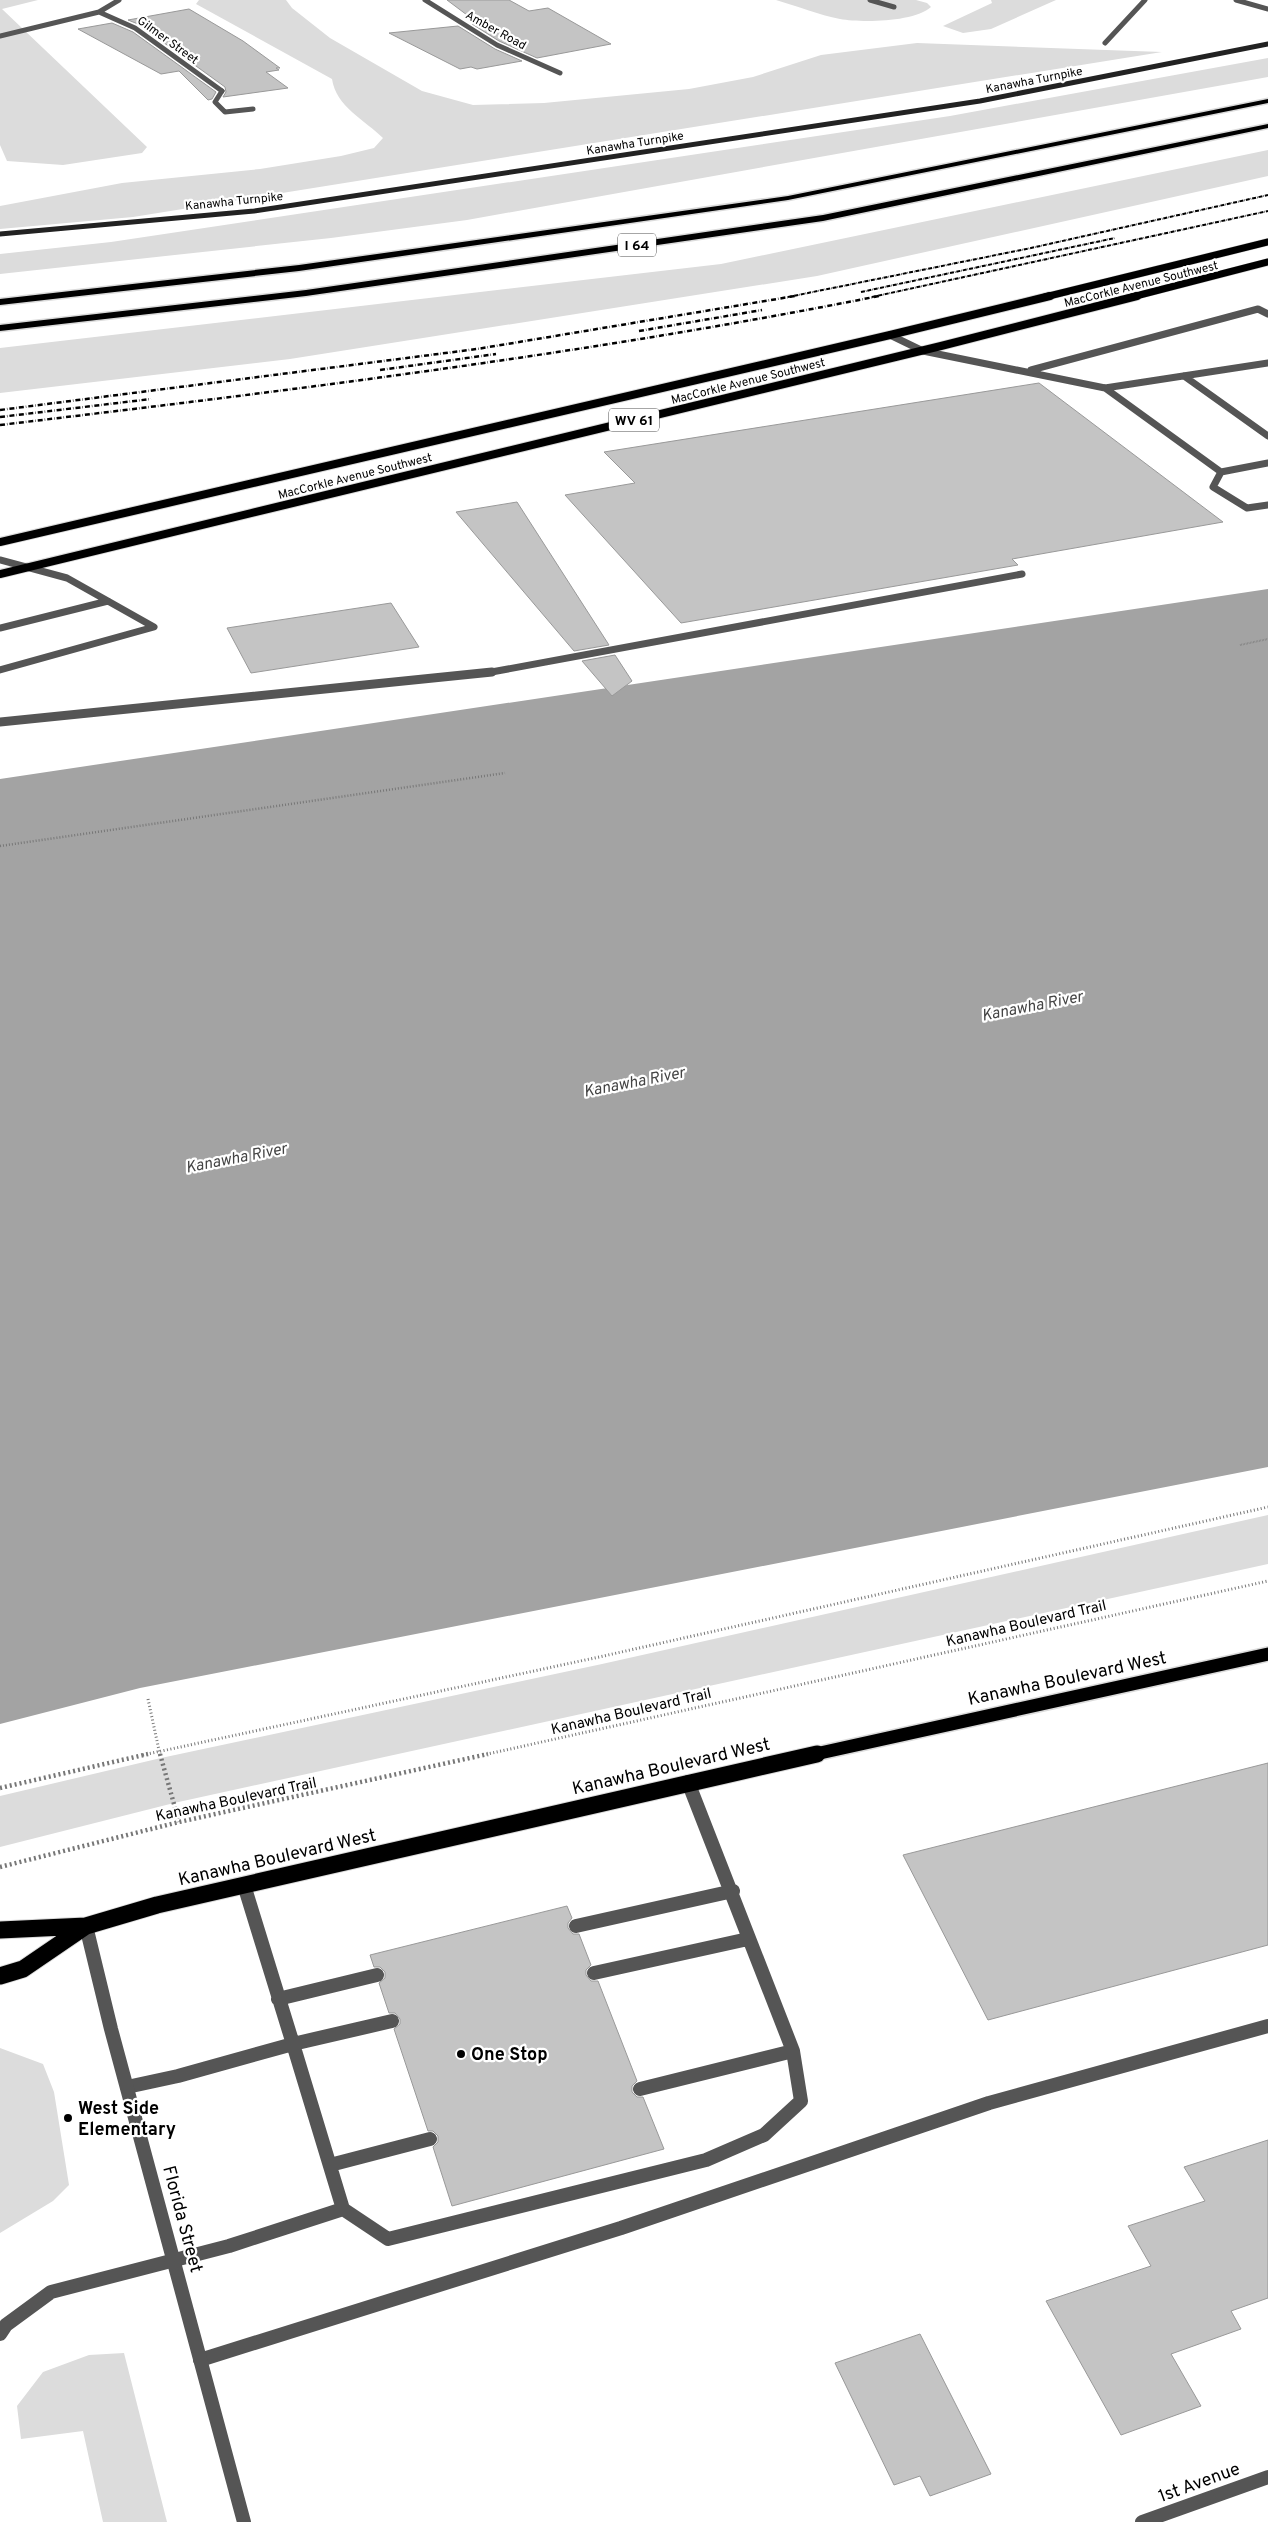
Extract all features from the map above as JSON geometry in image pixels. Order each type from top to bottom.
[{"type":"highway","name":"I 64","points":[[0,302],[299,268],[788,198],[1268,101]]},
{"type":"highway","name":"I 64","points":[[0,328],[306,293],[823,218],[1268,126]]},
{"type":"main road","name":"Kanawha Turnpike","points":[[0,234],[264,209],[980,101],[1268,44]]},
{"type":"main road","name":"MacCorkle Avenue Southwest","points":[[0,542],[890,335],[1268,242]]},
{"type":"main road","name":"MacCorkle Avenue Southwest","points":[[0,574],[923,351],[1268,262]]},
{"type":"main road","name":"Kanawha Boulevard West","points":[[0,1930],[86,1926],[158,1905],[688,1782],[1268,1654]]},
{"type":"main road","name":"Kanawha Boulevard West","points":[[0,1976],[24,1969],[86,1926]]},
{"type":"street","points":[[0,36],[99,12],[119,0]]},
{"type":"street","name":"Amber Road","points":[[425,0],[497,45],[560,73]]},
{"type":"street","points":[[870,0],[894,7]]},
{"type":"street","points":[[1105,43],[1145,0]]},
{"type":"street","points":[[1236,0],[1268,9]]},
{"type":"street","name":"Gilmer Street","points":[[99,12],[134,28],[222,91],[215,102],[224,112],[253,109]]},
{"type":"street","points":[[1028,371],[1258,309],[1268,314]]},
{"type":"street","points":[[890,335],[923,351],[1105,388],[1268,363]]},
{"type":"street","points":[[1184,376],[1268,436]]},
{"type":"street","points":[[1105,388],[1221,472],[1268,463]]},
{"type":"street","points":[[1221,472],[1213,487],[1247,508],[1268,505]]},
{"type":"street","points":[[0,560],[32,567],[67,578],[154,627],[0,670]]},
{"type":"street","points":[[0,722],[480,674],[1022,574]]},
{"type":"street","points":[[0,628],[108,601]]},
{"type":"street","points":[[244,1885],[343,2209],[388,2240],[706,2160],[764,2135],[801,2101],[793,2051],[748,1939],[733,1891],[688,1782]]},
{"type":"street","points":[[576,1926],[733,1891]]},
{"type":"street","name":"Florida Street","points":[[86,1926],[127,2087],[244,2522]]},
{"type":"street","points":[[594,1973],[748,1939]]},
{"type":"street","points":[[278,1999],[377,1975]]},
{"type":"street","points":[[127,2087],[178,2076],[293,2044],[392,2021]]},
{"type":"street","points":[[200,2360],[621,2228],[988,2103],[1268,2026]]},
{"type":"street","points":[[640,2089],[793,2051]]},
{"type":"street","points":[[330,2165],[430,2139]]},
{"type":"street","points":[[0,2334],[6,2325],[51,2292],[229,2246],[343,2209]]},
{"type":"street","name":"1st Avenue","points":[[1142,2522],[1268,2477]]},
{"type":"path","points":[[1240,645],[1268,639]]},
{"type":"path","points":[[0,846],[505,773]]},
{"type":"path","points":[[0,1788],[159,1750],[599,1657],[1268,1508]]},
{"type":"path","name":"Kanawha Boulevard Trail","points":[[0,1867],[179,1822],[1268,1581]]},
{"type":"path","points":[[148,1699],[159,1750],[179,1822]]},
{"type":"shaded area","points":[[0,0],[38,0],[2,9],[147,147],[142,153],[63,165],[7,161],[0,145]]},
{"type":"shaded area","points":[[199,0],[286,0],[292,8],[330,38],[422,91],[473,105],[544,103],[689,89],[753,77],[821,55],[917,43],[1162,52],[133,217],[0,229],[0,206],[122,183],[260,169],[341,156],[374,148],[383,138],[345,105],[339,98],[332,79],[196,4]]},
{"type":"shaded area","points":[[776,0],[916,0],[927,3],[931,7],[913,16],[888,20],[861,21],[832,17]]},
{"type":"shaded area","points":[[991,0],[1056,0],[991,29],[963,33],[943,26],[992,3]]},
{"type":"shaded area","points":[[1268,58],[1268,77],[467,220],[331,238],[0,274],[0,254],[111,242],[950,116]]},
{"type":"shaded area","points":[[1268,150],[1268,176],[817,276],[290,359],[0,393],[0,348],[721,264]]},
{"type":"shaded area","points":[[1268,1515],[1268,1564],[174,1803],[0,1847],[0,1796],[161,1758],[602,1664]]},
{"type":"shaded area","points":[[0,2048],[43,2064],[54,2092],[69,2185],[53,2201],[0,2233]]},
{"type":"shaded area","points":[[124,2353],[167,2522],[103,2522],[83,2431],[21,2439],[17,2406],[43,2372],[89,2355]]},
{"type":"water","name":"Kanawha River","points":[[1268,589],[1268,1467],[140,1688],[0,1724],[0,779]]},
{"type":"building","points":[[447,0],[509,0],[529,11],[548,8],[611,44],[537,58],[499,41],[472,24],[479,24]]},
{"type":"building","points":[[189,9],[243,41],[280,68],[276,68],[279,70],[266,72],[288,88],[223,97],[226,92],[225,87],[138,24],[128,20]]},
{"type":"building","points":[[112,23],[133,32],[216,92],[212,99],[208,100],[179,71],[161,74],[78,29]]},
{"type":"building","points":[[458,26],[495,49],[522,61],[477,69],[471,67],[460,69],[389,33]]},
{"type":"building","points":[[1039,383],[1223,522],[1012,559],[1018,565],[681,623],[565,495],[635,483],[604,452]]},
{"type":"building","points":[[517,502],[609,645],[574,651],[456,512]]},
{"type":"building","points":[[391,603],[419,647],[251,673],[227,628]]},
{"type":"building","points":[[615,655],[632,681],[612,696],[582,661]]},
{"type":"building","points":[[1268,1763],[1268,1945],[988,2020],[903,1855]]},
{"type":"building","points":[[567,1906],[572,1918],[568,1923],[568,1928],[573,1934],[579,1934],[591,1965],[586,1970],[586,1975],[591,1981],[598,1981],[637,2081],[632,2086],[632,2092],[637,2097],[643,2097],[664,2149],[452,2206],[433,2147],[438,2142],[438,2136],[433,2131],[428,2131],[394,2029],[400,2024],[400,2019],[395,2013],[389,2013],[379,1983],[385,1978],[385,1972],[380,1967],[374,1967],[370,1955]]},
{"type":"building","points":[[1268,2140],[1268,2298],[1231,2311],[1241,2329],[1171,2354],[1201,2406],[1121,2435],[1046,2301],[1151,2266],[1128,2226],[1205,2201],[1184,2167]]},
{"type":"building","points":[[920,2334],[991,2474],[930,2496],[920,2476],[894,2485],[835,2363]]},
{"type":"railway","points":[[788,297],[1031,248],[1268,195]]},
{"type":"railway","points":[[872,297],[1268,211]]},
{"type":"railway","points":[[861,292],[1115,238]]},
{"type":"railway","points":[[0,410],[477,349],[795,296]]},
{"type":"railway","points":[[0,425],[331,384],[551,353],[770,317],[879,296]]},
{"type":"railway","points":[[639,331],[762,310]]},
{"type":"railway","points":[[380,370],[496,354]]},
{"type":"railway","points":[[0,417],[151,399]]},
{"type":"place","name":"One Stop","points":[[461,2054]]},
{"type":"place","name":"West Side Elementary","points":[[68,2118]]}]
